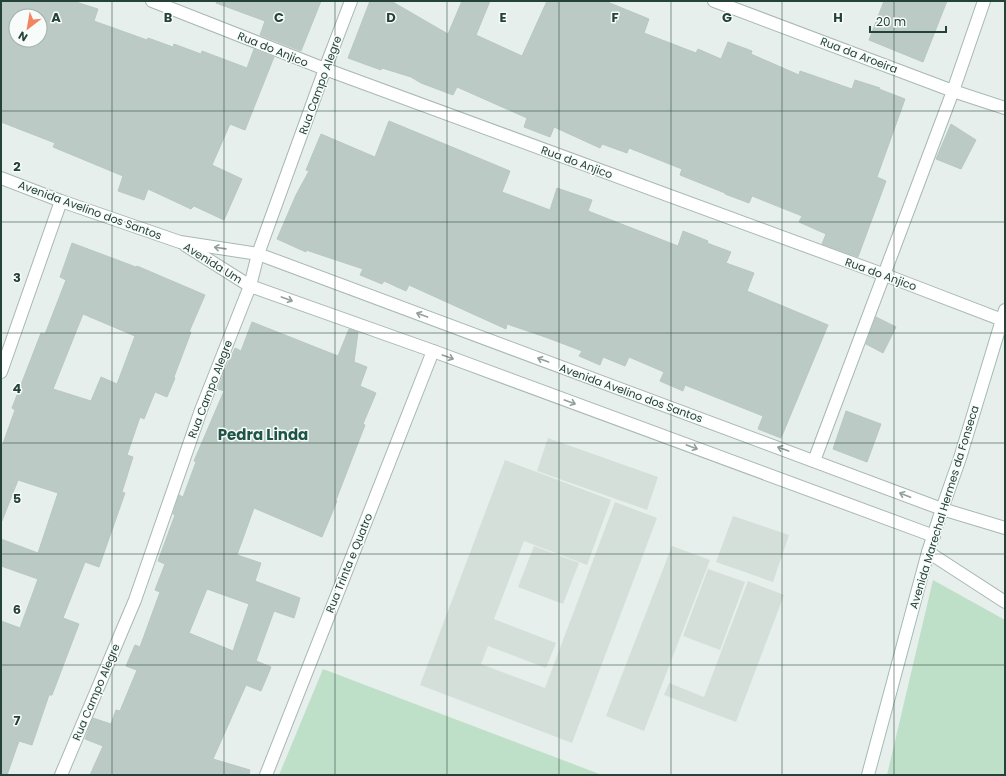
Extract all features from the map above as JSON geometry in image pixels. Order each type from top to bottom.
[{"type":"street","name":"Rua do Anjico","points":[[152,1],[325,69],[885,275],[1004,317]]},
{"type":"street","name":"Rua Campo Alegre","points":[[61,775],[135,600],[201,410],[250,286],[258,254],[351,1]]},
{"type":"street","name":"Rua da Aroeira","points":[[714,1],[953,91],[1005,108]]},
{"type":"street","points":[[814,461],[953,91],[984,1]]},
{"type":"street","name":"Avenida Avelino dos Santos","points":[[1,178],[61,201],[180,242]]},
{"type":"street","points":[[1,372],[61,201]]},
{"type":"street","name":"Avenida Um","points":[[180,242],[258,254]]},
{"type":"street","name":"Avenida Um","points":[[180,242],[250,286]]},
{"type":"street","name":"Avenida Avelino dos Santos","points":[[258,254],[942,509],[1005,528]]},
{"type":"street","points":[[250,286],[433,351],[934,536]]},
{"type":"street","name":"Avenida Marechal Hermes da Fonseca","points":[[868,775],[928,552],[960,458],[1004,317]]},
{"type":"street","name":"Rua Trinta e Quatro","points":[[266,775],[433,351]]},
{"type":"street","points":[[928,552],[1005,602]]},
{"type":"shaded area","points":[[548,438],[658,477],[647,510],[537,471]]},
{"type":"shaded area","points":[[505,460],[611,500],[587,565],[524,541],[494,619],[556,643],[546,668],[488,646],[481,664],[545,688],[615,502],[657,518],[572,743],[420,685]]},
{"type":"shaded area","points":[[733,516],[789,535],[773,582],[716,562]]},
{"type":"shaded area","points":[[534,546],[579,563],[563,604],[518,587]]},
{"type":"shaded area","points":[[672,546],[710,560],[644,731],[606,716]]},
{"type":"shaded area","points":[[708,569],[745,582],[720,650],[683,636]]},
{"type":"shaded area","points":[[748,581],[784,595],[736,722],[664,695],[669,683],[704,697]]},
{"type":"green space","points":[[933,580],[1005,620],[1005,775],[887,775]]},
{"type":"green space","points":[[323,669],[602,775],[279,775]]},
{"type":"building","points":[[1,1],[73,1],[98,9],[94,21],[147,40],[148,38],[173,47],[174,44],[201,54],[202,51],[247,68],[254,49],[274,57],[245,130],[230,124],[212,165],[242,179],[224,220],[194,206],[191,209],[148,189],[144,200],[118,191],[123,176],[53,147],[55,143],[1,122]]},
{"type":"building","points":[[217,1],[321,1],[301,51],[260,35],[265,21],[216,3]]},
{"type":"building","points":[[370,1],[391,1],[448,34],[462,1],[490,1],[476,35],[522,56],[547,1],[605,1],[649,19],[644,33],[696,53],[698,49],[721,59],[728,42],[752,51],[751,54],[799,75],[800,71],[852,89],[855,80],[880,88],[879,89],[905,99],[877,177],[886,181],[858,257],[822,244],[826,234],[799,222],[802,216],[752,196],[749,203],[725,194],[680,175],[682,169],[629,148],[627,153],[602,144],[600,148],[554,127],[550,137],[524,127],[527,118],[457,87],[453,95],[421,83],[411,77],[382,68],[381,70],[348,58]]},
{"type":"building","points":[[884,1],[947,1],[923,62],[869,40]]},
{"type":"building","points":[[389,121],[510,171],[502,192],[550,210],[557,188],[592,200],[588,211],[678,246],[683,231],[708,241],[707,243],[731,252],[726,263],[754,273],[747,291],[828,325],[781,438],[758,429],[763,416],[685,385],[683,391],[660,381],[664,372],[629,357],[625,366],[603,357],[600,365],[579,356],[582,351],[507,324],[506,329],[409,285],[406,291],[384,281],[382,284],[360,275],[363,269],[306,250],[306,252],[277,239],[296,195],[309,171],[306,170],[321,134],[375,157]]},
{"type":"building","points":[[951,124],[976,140],[961,169],[936,159]]},
{"type":"building","points":[[72,243],[136,267],[137,266],[205,295],[189,332],[191,332],[167,397],[155,392],[144,419],[140,417],[127,455],[133,457],[122,492],[125,493],[99,567],[85,562],[63,618],[79,624],[52,695],[49,695],[32,745],[19,741],[7,775],[1,775],[1,621],[20,628],[38,579],[1,566],[1,539],[38,553],[58,493],[18,480],[1,521],[1,449],[15,410],[12,408],[41,333],[45,334],[66,280],[60,277]],"holes":[[[83,314],[135,336],[117,384],[101,377],[91,401],[53,389]]]},
{"type":"building","points":[[876,317],[896,327],[883,353],[866,344]]},
{"type":"building","points":[[252,322],[338,356],[349,329],[358,332],[354,362],[367,367],[360,386],[376,393],[363,424],[365,425],[336,500],[337,501],[322,537],[254,508],[237,555],[261,563],[255,581],[300,598],[294,618],[274,611],[256,661],[271,667],[261,691],[246,685],[213,759],[250,770],[249,775],[90,775],[103,746],[85,739],[93,718],[111,724],[116,710],[120,711],[137,670],[126,666],[135,645],[140,647],[160,592],[155,590],[165,564],[158,561],[175,515],[173,514],[179,495],[183,497],[196,462],[194,461],[224,391],[218,389],[225,370],[235,348],[241,351]],"holes":[[[207,589],[249,604],[233,651],[189,633]]]},
{"type":"building","points":[[846,411],[881,424],[867,462],[833,449]]},
{"type":"district","name":"Pedra Linda","points":[[263,435]]}]
